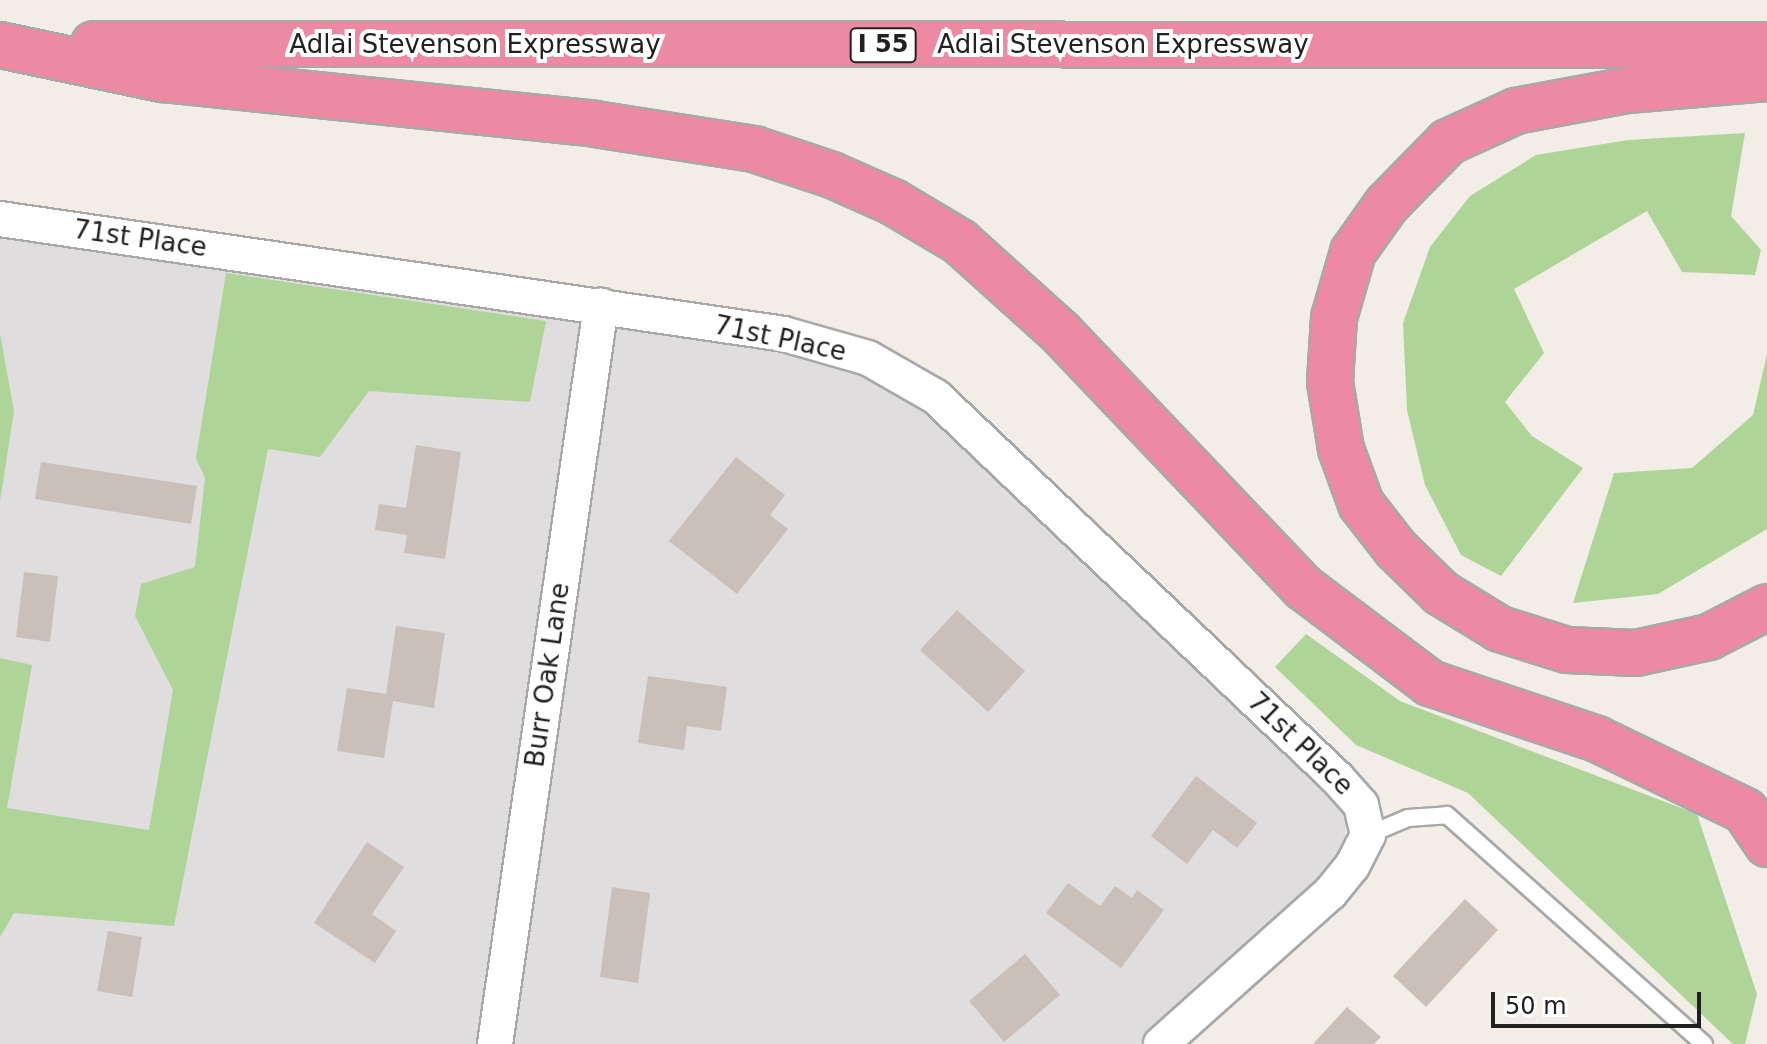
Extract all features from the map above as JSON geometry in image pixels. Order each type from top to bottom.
[{"type":"highway","name":"Adlai Stevenson Expressway","points":[[0,43],[1767,45]]},
{"type":"highway","points":[[0,43],[162,79],[580,122],[710,141],[780,157],[881,196],[960,242],[1061,333],[1304,588],[1430,683],[1597,739],[1745,811],[1767,844]]},
{"type":"highway","points":[[1767,78],[1628,90],[1516,111],[1448,142],[1387,204],[1353,252],[1334,318],[1330,382],[1341,449],[1361,504],[1396,549],[1441,593],[1500,629],[1567,650],[1636,653],[1709,637],[1767,607]]},
{"type":"street","name":"71st Place","points":[[0,219],[784,334],[868,358],[936,397],[1337,778],[1361,805],[1368,835]]},
{"type":"street","name":"Burr Oak Lane","points":[[495,1044],[601,306]]},
{"type":"street","points":[[1161,1044],[1330,893],[1352,866],[1368,835]]},
{"type":"lane","points":[[1368,835],[1408,818],[1447,815],[1704,1044]]},
{"type":"shaded area","points":[[0,228],[786,344],[878,377],[958,429],[1332,793],[1347,814],[1343,853],[1324,877],[1138,1044],[0,1044]]},
{"type":"green space","points":[[1745,133],[1731,216],[1761,250],[1755,275],[1682,272],[1647,211],[1514,289],[1544,353],[1505,402],[1532,436],[1583,468],[1501,576],[1461,555],[1425,485],[1407,410],[1403,323],[1430,247],[1470,196],[1536,155],[1628,140]]},
{"type":"green space","points":[[226,273],[546,321],[530,402],[369,391],[320,457],[268,449],[174,926],[14,913],[0,937],[0,658],[32,665],[7,808],[149,830],[173,690],[135,616],[141,584],[195,567],[205,478],[196,458]]},
{"type":"green space","points":[[0,334],[14,411],[0,501]]},
{"type":"green space","points":[[1767,354],[1767,529],[1658,594],[1573,603],[1614,473],[1692,468],[1753,415]]},
{"type":"green space","points":[[1306,634],[1400,701],[1697,814],[1757,994],[1745,1044],[1733,1044],[1468,793],[1356,745],[1275,667]]},
{"type":"building","points":[[416,445],[461,452],[445,559],[404,553],[407,535],[375,530],[379,504],[406,508]]},
{"type":"building","points":[[736,457],[785,495],[770,515],[788,529],[737,594],[669,541]]},
{"type":"building","points":[[41,462],[197,486],[191,524],[35,499]]},
{"type":"building","points":[[24,572],[58,576],[50,642],[16,637]]},
{"type":"building","points":[[957,610],[1025,671],[988,712],[920,650]]},
{"type":"building","points":[[396,626],[445,633],[434,708],[393,701],[384,758],[337,751],[347,688],[386,694]]},
{"type":"building","points":[[648,676],[727,687],[721,731],[687,726],[684,750],[638,743]]},
{"type":"building","points":[[1196,776],[1257,823],[1237,848],[1213,830],[1187,864],[1151,836]]},
{"type":"building","points":[[367,842],[404,867],[372,914],[396,931],[375,963],[314,923]]},
{"type":"building","points":[[1068,883],[1100,906],[1115,886],[1132,898],[1137,890],[1164,910],[1121,968],[1046,913]]},
{"type":"building","points":[[612,887],[650,893],[638,983],[600,977]]},
{"type":"building","points":[[1465,899],[1498,930],[1426,1007],[1393,976]]},
{"type":"building","points":[[108,931],[142,937],[132,997],[97,991]]},
{"type":"building","points":[[1025,954],[1060,995],[1004,1042],[969,1001]]},
{"type":"building","points":[[1347,1007],[1381,1037],[1374,1044],[1313,1044]]}]
